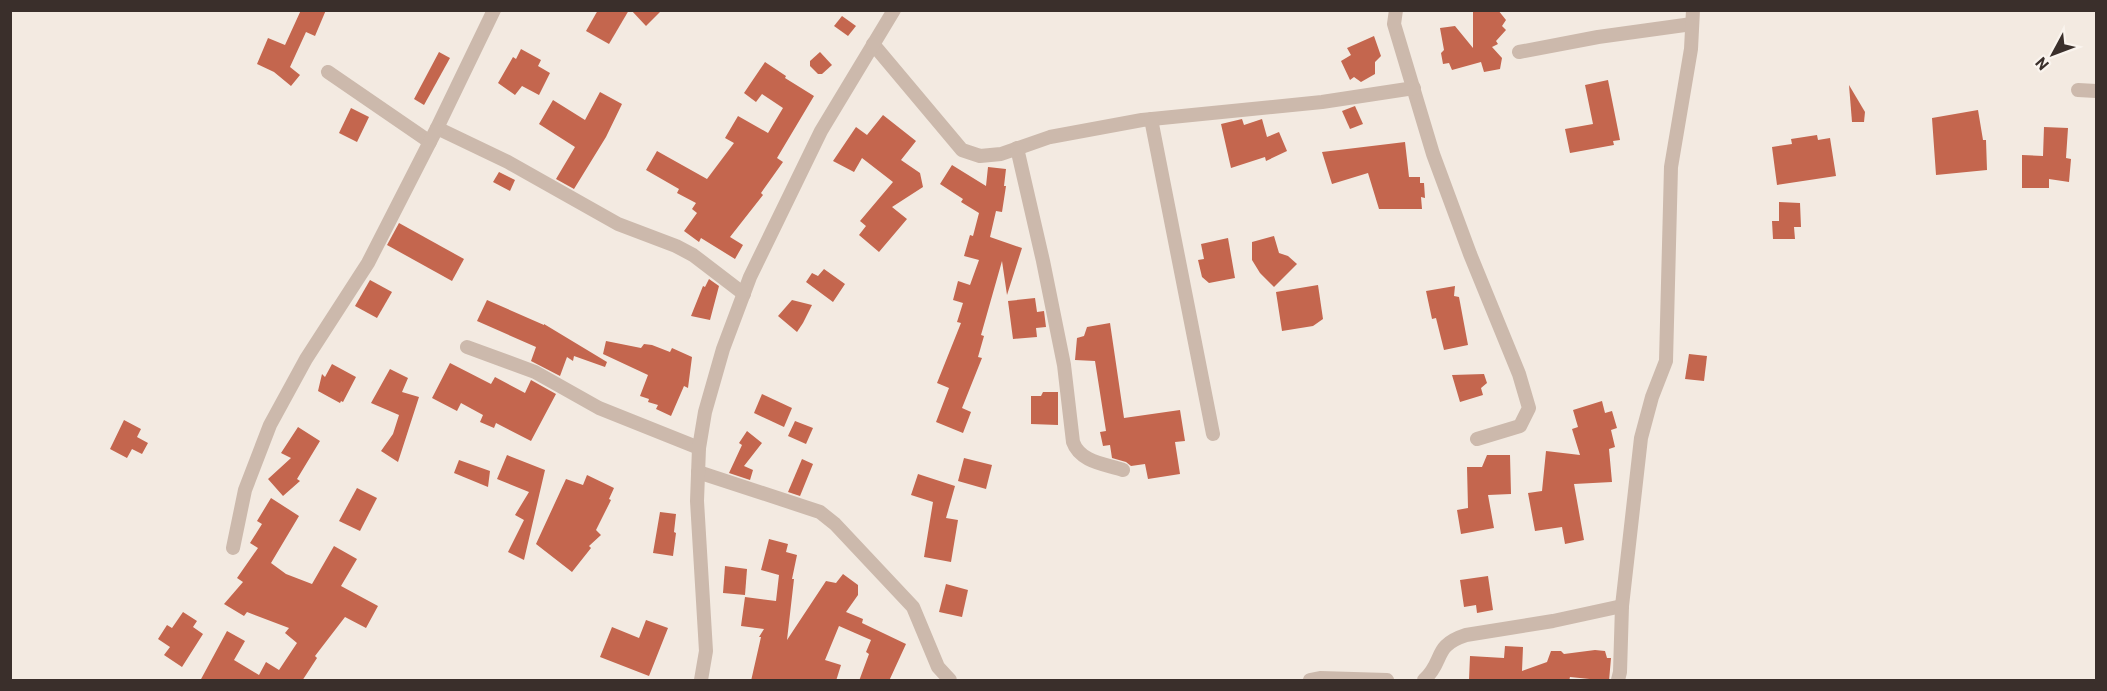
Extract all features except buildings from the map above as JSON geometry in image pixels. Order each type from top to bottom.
[{"type":"street","points":[[233,548],[245,490],[270,425],[306,359],[368,263],[494,10]]},
{"type":"street","points":[[701,681],[706,651],[697,501],[699,448],[705,412],[723,349],[750,277],[820,131],[894,10]]},
{"type":"street","points":[[1396,10],[1394,24],[1433,154],[1470,254],[1520,374],[1529,408],[1520,426],[1477,440]]},
{"type":"street","points":[[1519,52],[1692,17],[1691,49],[1671,167],[1666,361],[1652,397],[1641,438],[1622,606],[1618,681]]},
{"type":"street","points":[[873,44],[962,150],[980,156],[1001,154],[1050,137],[1151,119],[1322,102],[1414,88]]},
{"type":"street","points":[[328,72],[430,142]]},
{"type":"street","points":[[2078,90],[2097,91]]},
{"type":"street","points":[[1151,119],[1213,434]]},
{"type":"street","points":[[437,128],[508,162],[618,224],[676,246],[693,255],[744,294]]},
{"type":"street","points":[[1017,148],[1064,365],[1073,442],[1078,453],[1084,458],[1123,470]]},
{"type":"street","points":[[467,347],[535,372],[599,408],[699,448]]},
{"type":"street","points":[[698,472],[820,512],[835,524],[913,607],[938,668],[950,681]]},
{"type":"street","points":[[1424,681],[1433,669],[1440,651],[1453,639],[1622,606]]},
{"type":"street","points":[[1310,681],[1320,678],[1387,681]]}]
